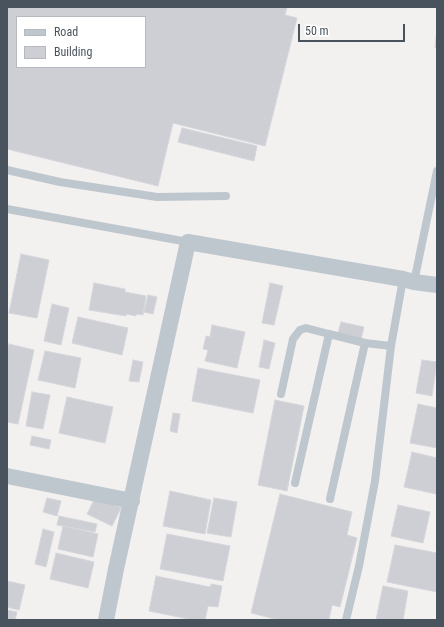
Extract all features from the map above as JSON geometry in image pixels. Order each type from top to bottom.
[{"type":"street","points":[[106,620],[188,242],[437,285]]},
{"type":"street","points":[[7,476],[132,501]]},
{"type":"lane","points":[[7,170],[60,182],[157,197],[226,196]]},
{"type":"lane","points":[[346,620],[359,566],[375,481],[391,346],[437,172]]},
{"type":"lane","points":[[7,209],[188,242]]},
{"type":"lane","points":[[281,394],[293,339],[300,330],[306,328],[365,343],[391,346]]},
{"type":"lane","points":[[295,483],[329,334]]},
{"type":"lane","points":[[330,499],[365,343]]},
{"type":"building","points":[[7,7],[287,7],[285,15],[297,18],[265,146],[173,123],[158,186],[7,149]]},
{"type":"building","points":[[437,29],[437,49],[435,47]]},
{"type":"building","points":[[182,128],[257,146],[254,161],[178,142]]},
{"type":"building","points":[[21,254],[49,260],[37,318],[9,313]]},
{"type":"building","points":[[94,283],[125,289],[125,292],[146,296],[143,315],[136,314],[136,316],[126,314],[126,316],[89,310]]},
{"type":"building","points":[[270,283],[283,286],[274,325],[262,323]]},
{"type":"building","points":[[148,295],[157,297],[153,314],[144,312]]},
{"type":"building","points":[[52,304],[69,308],[61,345],[44,341]]},
{"type":"building","points":[[78,317],[128,328],[122,355],[72,343]]},
{"type":"building","points":[[341,322],[364,327],[361,339],[338,333]]},
{"type":"building","points":[[212,325],[245,332],[237,368],[205,361],[208,350],[203,349],[206,336],[210,337]]},
{"type":"building","points":[[264,340],[275,343],[269,369],[259,367]]},
{"type":"building","points":[[9,344],[34,350],[18,424],[7,422],[7,351]]},
{"type":"building","points":[[45,351],[81,358],[75,388],[38,380]]},
{"type":"building","points":[[133,360],[143,362],[139,382],[129,381]]},
{"type":"building","points":[[422,360],[437,362],[432,396],[416,393]]},
{"type":"building","points":[[198,368],[260,380],[253,413],[192,401]]},
{"type":"building","points":[[32,392],[50,395],[43,429],[26,426]]},
{"type":"building","points":[[67,397],[113,407],[105,443],[59,433]]},
{"type":"building","points":[[275,400],[304,406],[287,491],[258,485]]},
{"type":"building","points":[[418,404],[437,408],[437,448],[410,443]]},
{"type":"building","points":[[173,413],[180,414],[177,433],[170,431]]},
{"type":"building","points":[[32,436],[51,440],[49,449],[30,445]]},
{"type":"building","points":[[412,452],[437,458],[436,494],[404,487]]},
{"type":"building","points":[[170,491],[211,500],[205,534],[163,526]]},
{"type":"building","points":[[280,494],[352,512],[347,535],[357,538],[340,607],[332,605],[329,620],[279,620],[251,613]]},
{"type":"building","points":[[96,496],[121,508],[112,526],[87,514]]},
{"type":"building","points":[[47,498],[61,501],[57,516],[43,512]]},
{"type":"building","points":[[214,498],[237,502],[231,537],[207,533]]},
{"type":"building","points":[[398,505],[430,512],[423,543],[391,536]]},
{"type":"building","points":[[59,516],[97,524],[95,532],[57,525]]},
{"type":"building","points":[[63,526],[98,534],[93,557],[58,549]]},
{"type":"building","points":[[43,529],[54,532],[46,567],[35,564]]},
{"type":"building","points":[[167,534],[230,546],[223,581],[160,569]]},
{"type":"building","points":[[395,545],[437,553],[437,592],[387,582]]},
{"type":"building","points":[[56,553],[94,562],[88,588],[50,579]]},
{"type":"building","points":[[156,576],[210,587],[211,584],[222,586],[218,607],[208,606],[205,620],[193,620],[149,611]]},
{"type":"building","points":[[7,581],[25,585],[19,610],[7,607]]},
{"type":"building","points":[[383,586],[408,591],[403,620],[376,620]]},
{"type":"building","points":[[7,610],[17,612],[15,620],[7,620]]}]
